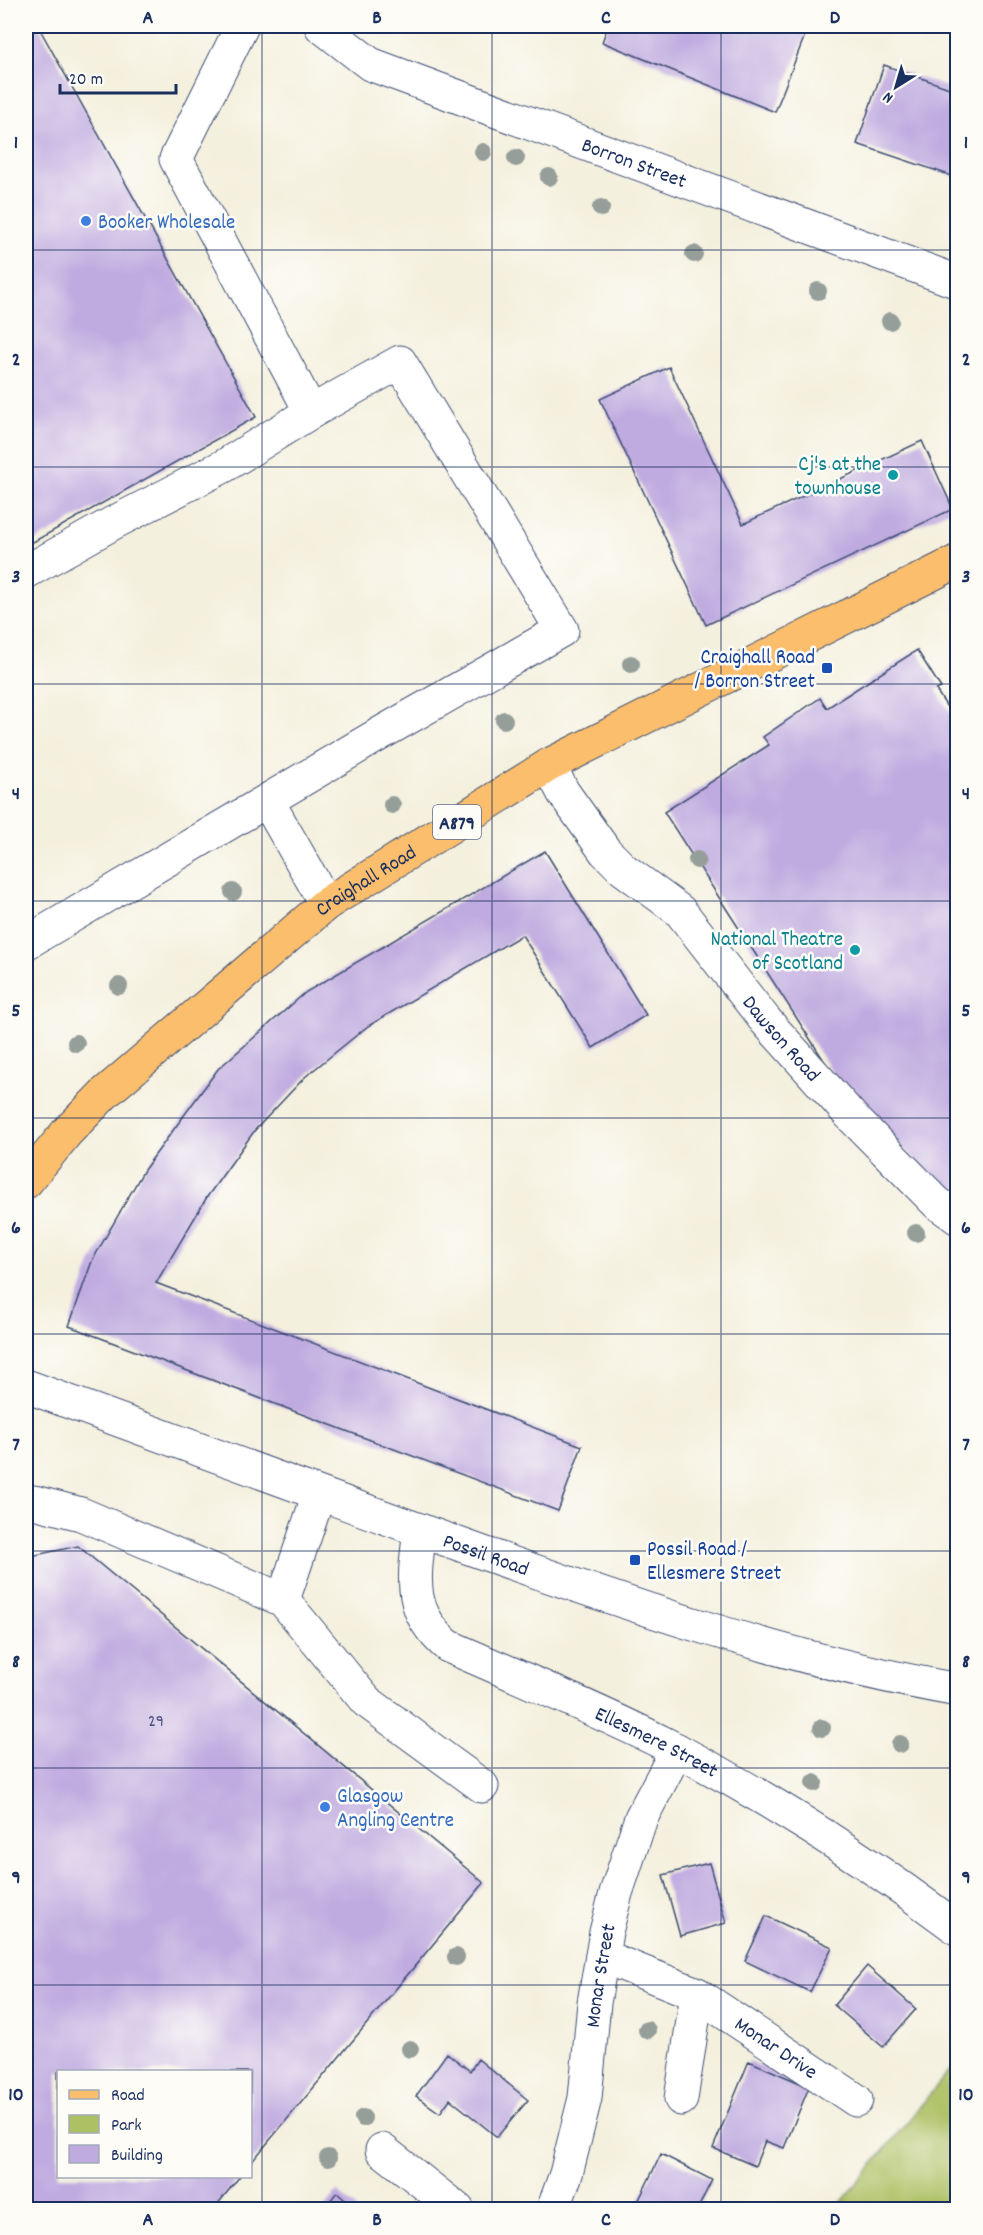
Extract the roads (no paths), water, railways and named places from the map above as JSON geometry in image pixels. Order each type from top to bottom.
[{"type":"main road","name":"Craighall Road","points":[[26,1182],[67,1132],[105,1093],[326,904],[549,765],[957,561]]},
{"type":"street","points":[[242,26],[176,159],[311,412]]},
{"type":"street","name":"Borron Street","points":[[321,26],[370,64],[957,282]]},
{"type":"street","points":[[26,572],[224,465],[400,362],[562,630],[383,732],[26,943]]},
{"type":"street","name":"Dawson Road","points":[[549,765],[584,825],[605,851],[623,869],[680,911],[765,1020],[837,1100],[920,1186],[957,1218]]},
{"type":"street","points":[[268,801],[326,904]]},
{"type":"street","name":"Possil Road","points":[[26,1386],[319,1494],[665,1616],[848,1666],[957,1690]]},
{"type":"street","points":[[283,1600],[319,1494]]},
{"type":"street","points":[[26,1501],[81,1514],[283,1600],[366,1701],[482,1786]]},
{"type":"street","name":"Ellesmere Street","points":[[420,1530],[414,1578],[416,1593],[423,1616],[434,1634],[448,1646],[677,1750],[837,1843],[901,1886],[957,1929]]},
{"type":"street","name":"Monar Street","points":[[553,2210],[578,2134],[585,2098],[594,2003],[616,1893],[641,1818],[677,1750]]},
{"type":"street","name":"Monar Drive","points":[[602,1956],[697,1994],[856,2100]]},
{"type":"street","points":[[681,2099],[697,1994]]},
{"type":"street","points":[[382,2150],[458,2210]]},
{"type":"place","name":"Booker Wholesale","points":[[86,221]]},
{"type":"place","name":"Cj's at the townhouse","points":[[893,475]]},
{"type":"place","name":"Craighall Road / Borron Street","points":[[827,668]]},
{"type":"place","name":"National Theatre of Scotland","points":[[855,950]]},
{"type":"place","name":"Possil Road / Ellesmere Street","points":[[635,1560]]},
{"type":"place","name":"Glasgow Angling Centre","points":[[325,1807]]}]
